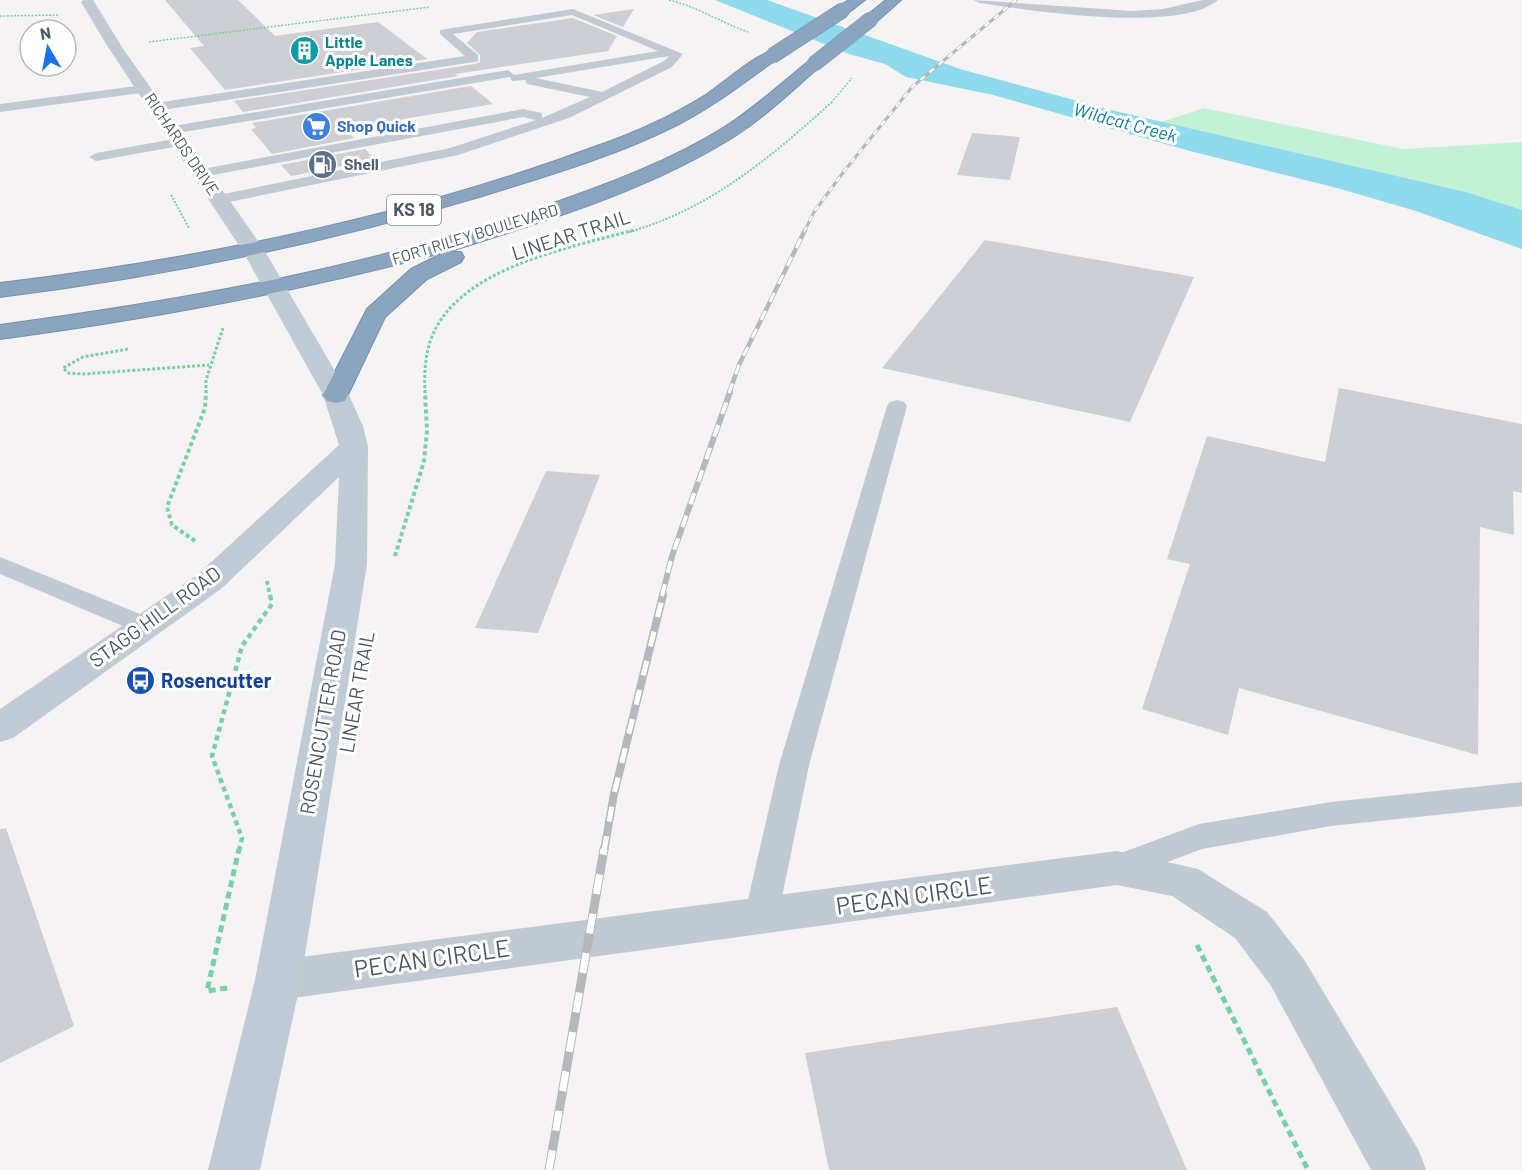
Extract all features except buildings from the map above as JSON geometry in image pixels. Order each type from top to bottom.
[{"type":"highway","name":"KS 18","points":[[0,290],[56,284],[252,248],[432,206],[573,162],[697,108],[858,0]]},
{"type":"highway","name":"FORT RILEY BOULEVARD","points":[[0,332],[90,320],[275,288],[409,256],[535,218],[623,184],[691,152],[747,119],[894,0]]},
{"type":"highway","points":[[336,395],[375,314],[419,274],[535,218]]},
{"type":"street","name":"RICHARDS DRIVE","points":[[88,2],[115,47],[252,248],[275,288]]},
{"type":"street","name":"ROSENCUTTER ROAD","points":[[234,1170],[278,980],[351,564],[354,447],[350,426],[336,395],[275,288]]},
{"type":"street","name":"STAGG HILL ROAD","points":[[0,728],[209,582],[354,447]]},
{"type":"street","name":"PECAN CIRCLE","points":[[278,980],[1117,868],[1184,881],[1251,925],[1287,972],[1400,1170]]},
{"type":"lane","points":[[980,0],[1125,13],[1176,10],[1213,0]]},
{"type":"lane","points":[[219,199],[453,152],[552,120],[604,96],[668,64],[677,54],[573,12],[444,32],[474,58],[512,76],[604,96]]},
{"type":"lane","points":[[96,157],[146,148],[176,136],[512,76],[671,52]]},
{"type":"lane","points":[[156,107],[474,58]]},
{"type":"lane","points":[[0,108],[144,89]]},
{"type":"lane","points":[[201,173],[523,113],[552,120]]},
{"type":"lane","points":[[382,140],[406,162]]},
{"type":"lane","points":[[761,917],[794,765],[897,406]]},
{"type":"lane","points":[[0,565],[146,626]]},
{"type":"lane","points":[[1117,868],[1199,837],[1331,814],[1522,794]]},
{"type":"path","points":[[669,0],[695,6],[717,21],[750,33]]},
{"type":"path","points":[[0,16],[74,16],[94,50],[434,6]]},
{"type":"path","name":"LINEAR TRAIL","points":[[393,564],[421,476],[426,445],[425,359],[430,339],[452,306],[475,288],[536,258],[662,221],[697,204],[752,170],[796,135],[852,81],[853,74]]},
{"type":"path","points":[[146,148],[202,258]]},
{"type":"path","points":[[216,298],[223,332],[210,365],[205,408],[167,507],[172,525],[191,540],[235,557],[267,581],[272,604],[242,646],[212,756],[242,838],[207,991],[278,980]]},
{"type":"path","points":[[212,334],[223,332]]},
{"type":"path","points":[[132,348],[76,359],[66,363],[63,368],[68,373],[83,374],[210,365]]},
{"type":"path","points":[[1194,940],[1308,1170]]},
{"type":"green space","points":[[1204,108],[1403,149],[1522,142],[1522,210],[1465,192],[1161,122]]},
{"type":"water","name":"Wildcat Creek","points":[[715,0],[767,0],[960,69],[1115,111],[1466,192],[1522,210],[1522,249],[1416,211],[1337,188],[1190,151],[993,95],[906,77],[885,64],[849,54]]},
{"type":"railway","points":[[805,230],[814,212],[845,170],[912,87],[1016,0]]},
{"type":"railway","points":[[729,393],[739,365],[805,230]]},
{"type":"railway","points":[[662,596],[672,556],[730,392]]},
{"type":"railway","points":[[604,851],[614,794],[663,595]]},
{"type":"railway","points":[[549,1170],[604,849]]},
{"type":"place","name":"Little Apple Lanes","points":[[304,51]]},
{"type":"place","name":"Shop Quick","points":[[316,126]]},
{"type":"place","name":"Shell","points":[[323,164]]},
{"type":"place","name":"Rosencutter","points":[[140,681]]}]
